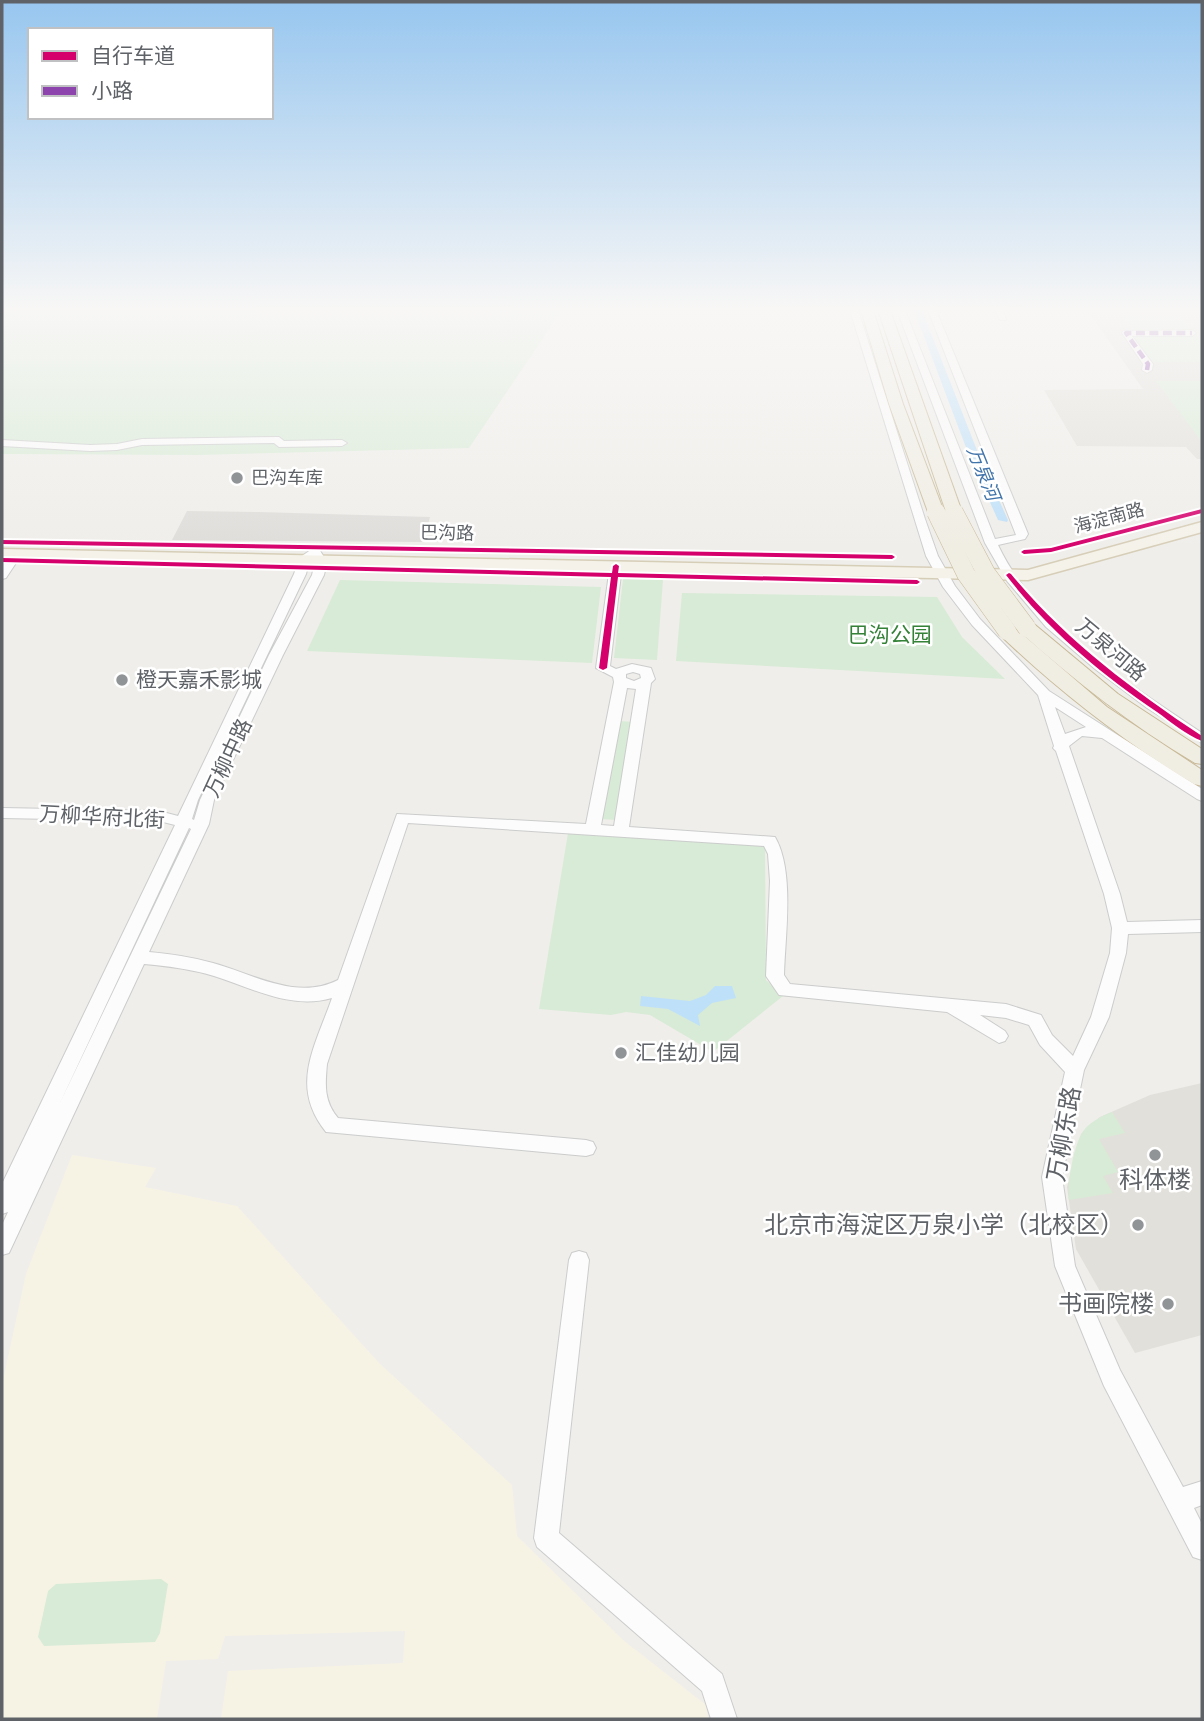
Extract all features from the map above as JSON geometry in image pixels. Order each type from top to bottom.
[{"type":"highway","points":[[885,390],[896,404]]},
{"type":"highway","name":"万泉河路","points":[[892,390],[945,512],[995,590],[1035,617],[1071,669],[1202,758]]},
{"type":"highway","name":"万泉河路","points":[[910,390],[945,512],[951,551],[975,592],[1007,631],[1051,674],[1089,703],[1202,779]]},
{"type":"main road","name":"海淀南路","points":[[1005,569],[1202,517]]},
{"type":"main road","name":"海淀南路","points":[[1005,569],[1028,575],[1049,571],[1202,527]]},
{"type":"main road","name":"巴沟路","points":[[6,552],[939,568]]},
{"type":"main road","name":"巴沟路","points":[[313,558],[616,566],[939,568]]},
{"type":"main road","points":[[939,568],[1005,569]]},
{"type":"street","points":[[877,390],[924,534],[939,568],[976,622],[1044,694],[1202,796]]},
{"type":"street","name":"万泉河路","points":[[932,390],[991,543],[1035,617],[1202,739]]},
{"type":"street","points":[[964,390],[1022,534],[1021,537],[991,543]]},
{"type":"street","points":[[2,443],[90,448],[117,447],[142,442],[279,440],[279,444],[342,443]]},
{"type":"street","points":[[919,519],[982,520]]},
{"type":"street","points":[[924,534],[956,541],[970,568],[998,607],[1035,617]]},
{"type":"street","points":[[2,575],[6,552]]},
{"type":"street","name":"万柳中路","points":[[2,1205],[318,575],[313,558]]},
{"type":"street","points":[[616,566],[603,668],[633,685],[664,673]]},
{"type":"street","points":[[976,622],[1035,617]]},
{"type":"street","points":[[593,828],[620,678]]},
{"type":"street","points":[[621,830],[646,680]]},
{"type":"street","name":"万柳东路","points":[[1044,694],[1060,748],[1112,894],[1120,928],[1118,953],[1100,1017],[1075,1070],[1052,1177],[1065,1266],[1112,1378],[1202,1548]]},
{"type":"street","points":[[615,714],[639,717]]},
{"type":"street","points":[[1060,748],[1069,735],[1076,733],[1092,732],[1108,737]]},
{"type":"street","name":"万柳华府北街","points":[[2,813],[159,816],[192,824]]},
{"type":"street","points":[[586,1148],[333,1126],[320,1112],[314,1094],[318,1064],[402,818],[770,841],[776,854],[778,881],[775,976],[785,990],[1006,1011],[1035,1020],[1046,1040],[1075,1070]]},
{"type":"street","name":"万柳中路","points":[[2,1246],[138,957],[192,824]]},
{"type":"street","points":[[1120,928],[1202,926]]},
{"type":"street","points":[[138,957],[176,960],[274,990],[301,994],[327,993],[346,984]]},
{"type":"street","points":[[951,1006],[999,1036]]},
{"type":"street","points":[[579,1260],[546,1538],[713,1683],[724,1719]]},
{"type":"street","points":[[1177,1501],[1202,1493]]},
{"type":"shaded area","points":[[1044,390],[1202,390],[1202,459],[1197,459],[1186,447],[1077,446]]},
{"type":"shaded area","points":[[187,511],[430,517],[423,542],[172,540]]},
{"type":"shaded area","name":"北京市海淀区万泉小学（北校区）","points":[[1202,1083],[1202,1335],[1135,1353],[1076,1249],[1067,1187],[1081,1134],[1100,1117],[1150,1095]]},
{"type":"shaded area","points":[[72,1155],[156,1168],[145,1187],[237,1206],[379,1363],[512,1485],[517,1536],[623,1640],[706,1705],[708,1719],[221,1719],[228,1671],[403,1663],[405,1631],[225,1636],[218,1659],[166,1661],[157,1719],[2,1719],[2,1385],[26,1274]]},
{"type":"green space","points":[[2,390],[508,390],[469,448],[197,455],[2,454]]},
{"type":"green space","points":[[1163,390],[1202,390],[1202,442]]},
{"type":"green space","points":[[623,579],[663,580],[657,660],[614,658]]},
{"type":"green space","points":[[340,580],[601,587],[592,663],[307,651]]},
{"type":"green space","name":"巴沟公园","points":[[682,593],[937,597],[962,637],[1005,679],[676,661]]},
{"type":"green space","points":[[619,721],[634,722],[617,820],[600,819]]},
{"type":"green space","points":[[568,833],[765,846],[766,980],[783,996],[713,1052],[650,1015],[626,1012],[611,1015],[539,1009]]},
{"type":"green space","points":[[1112,1112],[1125,1133],[1099,1139],[1118,1172],[1103,1176],[1113,1193],[1069,1200],[1071,1167],[1081,1135],[1090,1124]]},
{"type":"green space","points":[[161,1579],[168,1584],[160,1633],[155,1642],[44,1646],[38,1637],[48,1591],[56,1584]]},
{"type":"water","points":[[715,986],[732,986],[736,998],[712,1003],[698,1015],[700,1026],[668,1009],[640,1006],[641,996],[690,1001],[706,995]]},
{"type":"waterway","name":"万泉河","points":[[949,390],[1003,520]]},
{"type":"cycle path","points":[[1024,552],[1051,550],[1202,511]]},
{"type":"cycle path","points":[[2,542],[892,557]]},
{"type":"cycle path","points":[[2,560],[917,582]]},
{"type":"cycle path","points":[[603,668],[616,566]]},
{"type":"cycle path","points":[[1009,575],[1051,623],[1098,665],[1202,739]]},
{"type":"place","name":"巴沟车库","points":[[237,478]]},
{"type":"place","name":"橙天嘉禾影城","points":[[122,680]]},
{"type":"place","name":"汇佳幼儿园","points":[[621,1053]]},
{"type":"place","name":"科体楼","points":[[1155,1155]]},
{"type":"place","name":"北京市海淀区万泉小学（北校区）","points":[[1138,1225]]},
{"type":"place","name":"书画院楼","points":[[1168,1304]]}]
